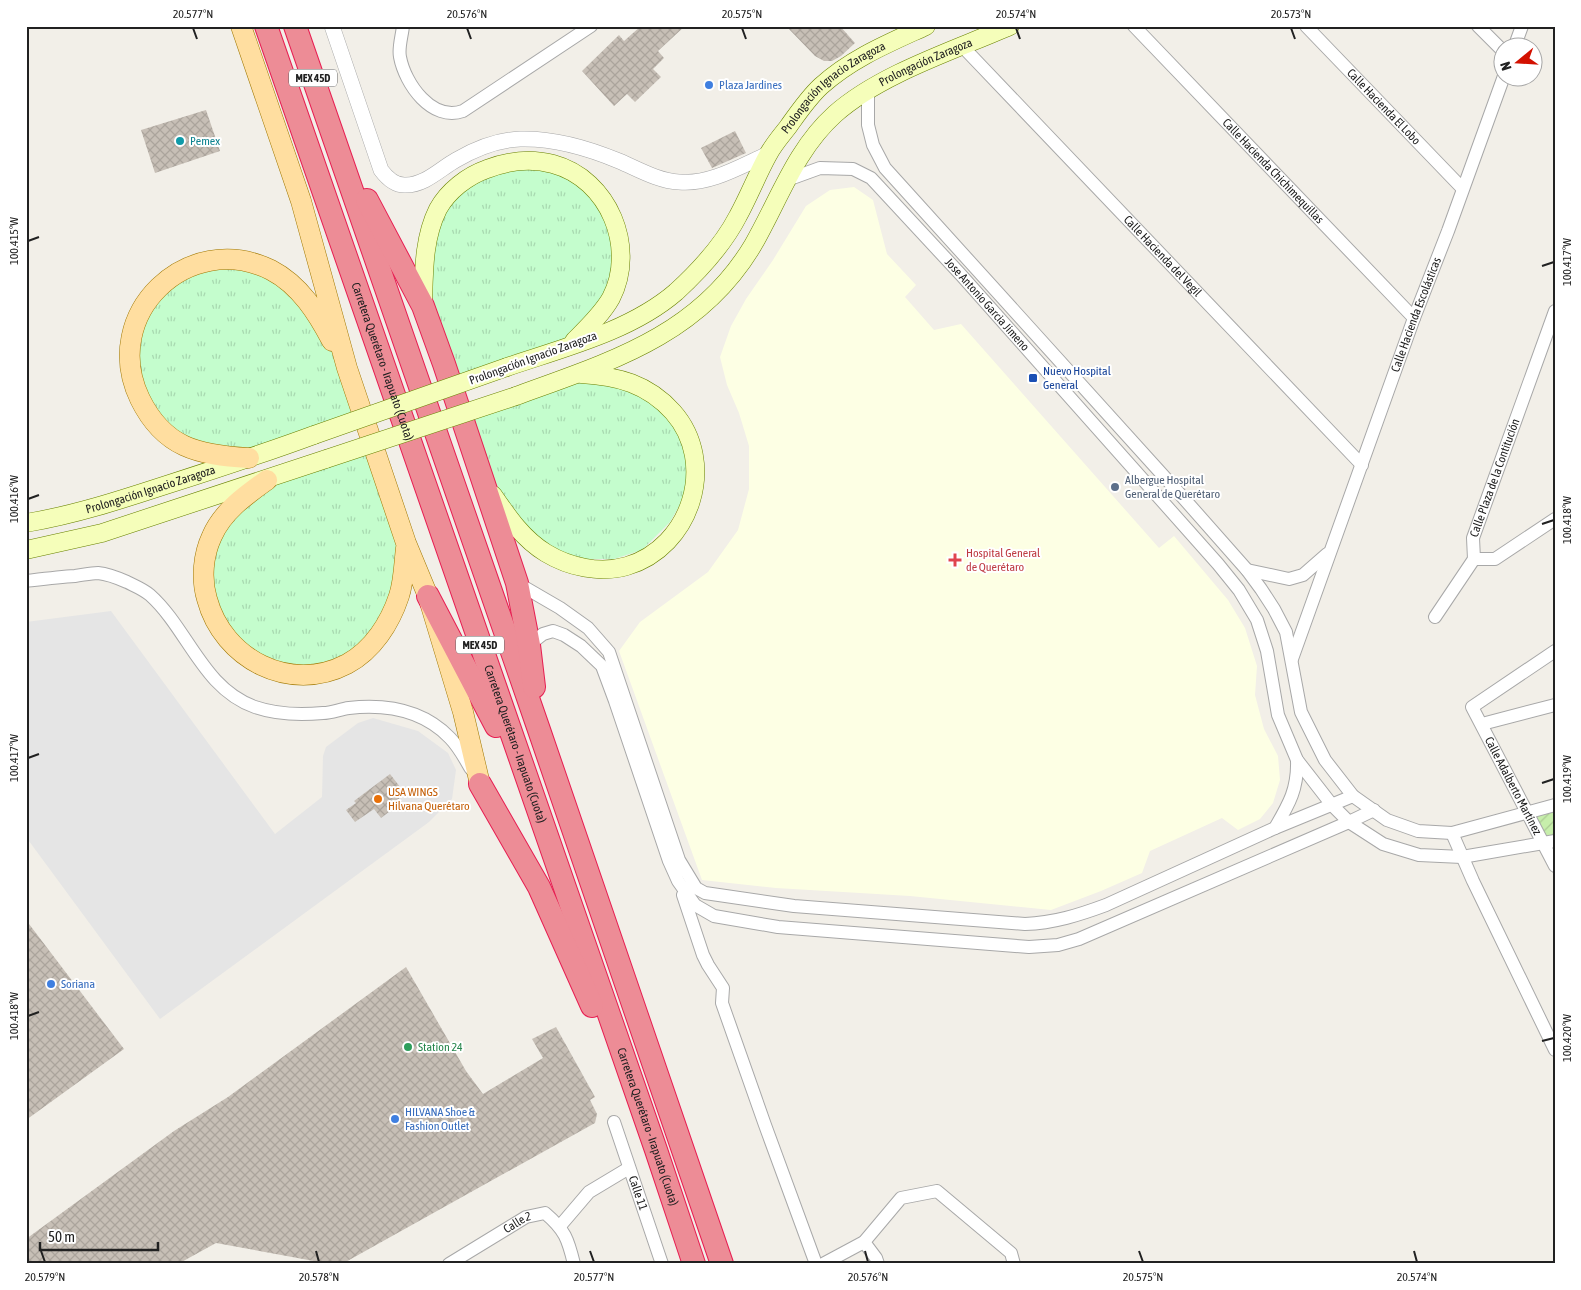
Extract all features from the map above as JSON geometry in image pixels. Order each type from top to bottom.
[{"type":"highway","name":"Carretera Querétaro - Irapuato (Cuota)","points":[[266,26],[694,1264]]},
{"type":"highway","name":"Carretera Querétaro - Irapuato (Cuota)","points":[[295,26],[722,1264]]},
{"type":"highway","points":[[331,130],[423,306],[444,364],[517,583],[529,645],[538,727]]},
{"type":"highway","points":[[428,596],[532,794]]},
{"type":"highway","points":[[480,784],[538,887],[656,1150]]},
{"type":"main road","points":[[241,26],[301,201],[346,368],[406,543],[428,596],[463,712],[480,784]]},
{"type":"main road","name":"Prolongación Ignacio Zaragoza","points":[[26,523],[96,508],[249,458],[569,346],[622,325],[647,312],[688,280],[710,257],[727,235],[739,216],[768,154],[804,105],[831,78],[857,59],[926,26]]},
{"type":"main road","name":"Prolongación Zaragoza","points":[[868,90],[902,72],[1010,26]]},
{"type":"main road","name":"Prolongación Ignacio Zaragoza","points":[[26,550],[102,533],[267,480],[516,396],[576,374],[650,343],[683,321],[714,296],[733,274],[752,246],[802,152],[823,126],[842,108],[868,90]]},
{"type":"main road","points":[[423,306],[423,270],[428,236],[439,209],[456,188],[482,171],[510,162],[538,161],[554,164],[568,169],[581,177],[601,197],[616,226],[621,255],[620,271],[610,299],[593,322],[569,346]]},
{"type":"main road","points":[[249,458],[229,457],[200,451],[172,440],[161,432],[137,392],[130,361],[132,329],[144,304],[165,281],[190,267],[214,260],[244,262],[271,270],[295,287],[304,297],[326,330],[346,368]]},
{"type":"main road","points":[[482,479],[508,517],[525,536],[546,553],[561,561],[577,566],[610,569],[627,566],[655,551],[670,538],[688,508],[694,492],[696,476],[695,457],[685,428],[665,403],[642,386],[613,377],[576,374]]},
{"type":"main road","points":[[267,480],[237,502],[220,523],[212,536],[207,551],[204,578],[209,607],[222,634],[240,652],[260,665],[290,673],[321,674],[348,663],[362,654],[376,640],[399,596],[403,578],[406,543]]},
{"type":"street","points":[[332,26],[381,170],[390,181],[405,186],[422,182],[473,151],[494,143],[517,139],[563,142],[616,160],[654,176],[680,182],[706,180],[768,154]]},
{"type":"street","points":[[403,26],[399,55],[408,78],[428,105],[437,111],[450,114],[463,111],[591,26]]},
{"type":"street","name":"Calle Hacienda Chichimequillas","points":[[1134,26],[1414,318]]},
{"type":"street","name":"Calle Hacienda El Lobo","points":[[1306,26],[1462,188]]},
{"type":"street","points":[[1478,26],[1494,42]]},
{"type":"street","points":[[1518,38],[1522,26]]},
{"type":"street","name":"Calle Hacienda del Vegil","points":[[963,47],[1362,465]]},
{"type":"street","name":"Calle Hacienda Escolásticas","points":[[1292,660],[1329,552],[1500,88]]},
{"type":"street","name":"Jose Antonio Garcia Jimeno","points":[[868,90],[868,125],[873,145],[885,168],[1173,485],[1247,570],[1274,609],[1286,632],[1301,712],[1325,760],[1353,796],[1387,820],[1418,831],[1452,833],[1555,805]]},
{"type":"street","name":"Jose Antonio Garcia Jimeno","points":[[787,180],[820,168],[853,169],[871,178],[968,284],[1239,590],[1257,620],[1267,651],[1278,715],[1297,760]]},
{"type":"street","points":[[896,206],[908,194]]},
{"type":"street","name":"Calle Plaza de la Contitución","points":[[1474,559],[1472,538],[1555,311]]},
{"type":"street","points":[[1435,617],[1474,559],[1495,559],[1555,519]]},
{"type":"street","name":"Calle Hacienda Escolásticas","points":[[1247,570],[1289,579],[1304,575],[1329,552]]},
{"type":"street","points":[[26,580],[98,573],[118,578],[150,595],[224,689],[254,707],[299,713],[323,713],[349,708],[380,707],[408,710],[436,725],[451,738],[480,784]]},
{"type":"street","points":[[517,583],[560,608],[588,628],[609,652],[679,860],[696,888],[705,893],[794,906],[1024,924],[1047,924],[1106,905],[1275,828],[1353,796]]},
{"type":"street","points":[[529,645],[543,634],[553,631],[581,646],[602,666],[703,955],[723,988],[722,1003],[816,1264]]},
{"type":"street","name":"Calle Adalberto Martínez","points":[[1555,650],[1472,707],[1526,813],[1549,843],[1555,866]]},
{"type":"street","points":[[1482,724],[1555,705]]},
{"type":"street","points":[[1275,828],[1290,804],[1295,787],[1297,760]]},
{"type":"street","points":[[1297,760],[1332,805],[1349,822],[1384,844],[1419,855],[1462,857],[1549,843]]},
{"type":"street","points":[[679,860],[678,880],[696,905],[714,916],[797,928],[1028,947],[1058,945],[1079,939],[1374,810]]},
{"type":"street","points":[[1452,833],[1555,1050]]},
{"type":"street","name":"Calle 11","points":[[614,1122],[662,1264]]},
{"type":"street","points":[[574,1264],[569,1243],[560,1226],[590,1192],[629,1168]]},
{"type":"street","points":[[823,1264],[864,1242],[900,1198],[937,1190],[1011,1253],[1014,1264]]},
{"type":"street","name":"Calle 2","points":[[449,1264],[526,1217],[545,1213],[560,1226]]},
{"type":"street","points":[[864,1242],[876,1258],[878,1264]]},
{"type":"shaded area","name":"Hospital General de Querétaro","points":[[854,187],[873,200],[887,254],[916,285],[905,297],[934,330],[961,324],[1159,548],[1174,536],[1228,600],[1245,628],[1257,666],[1255,695],[1264,729],[1278,756],[1280,780],[1273,803],[1260,819],[1238,830],[1222,818],[1150,851],[1142,873],[1051,910],[910,896],[776,888],[702,880],[619,651],[640,622],[708,572],[738,530],[749,489],[749,446],[739,413],[727,385],[720,357],[731,326],[746,299],[773,260],[806,206],[830,190]]},
{"type":"shaded area","points":[[111,611],[275,834],[322,797],[323,756],[326,747],[358,723],[373,718],[418,731],[448,753],[456,770],[452,799],[429,822],[160,1019],[26,837],[26,622]]},
{"type":"green space","points":[[518,166],[560,171],[597,199],[610,229],[615,253],[609,291],[564,342],[455,377],[428,303],[429,265],[444,210],[470,183]]},
{"type":"green space","points":[[224,264],[284,279],[323,334],[342,370],[359,414],[244,453],[184,441],[153,409],[136,357],[144,313],[164,288]]},
{"type":"green space","points":[[602,382],[638,392],[659,409],[679,430],[689,461],[687,479],[682,501],[670,522],[642,550],[614,559],[582,559],[567,555],[529,532],[490,479],[469,421],[576,383]]},
{"type":"green space","points":[[370,450],[401,540],[398,578],[380,625],[354,653],[305,670],[247,653],[214,609],[210,553],[224,525],[272,482]]},
{"type":"green space","points":[[1555,812],[1555,836],[1545,838],[1534,817]]},
{"type":"building","points":[[641,26],[685,26],[658,51],[664,58],[653,69],[661,77],[635,102],[627,94],[614,106],[582,71],[619,35],[624,41]]},
{"type":"building","points":[[786,26],[840,26],[855,43],[841,56],[832,61],[824,61],[815,56]]},
{"type":"building","name":"Pemex","points":[[206,110],[220,151],[155,173],[141,130]]},
{"type":"building","points":[[735,131],[746,153],[712,168],[701,148]]},
{"type":"building","name":"USA WINGS Hilvana Querétaro","points":[[390,774],[404,792],[398,797],[402,802],[381,818],[374,809],[355,822],[346,810],[356,803],[354,801]]},
{"type":"building","name":"Soriana","points":[[26,920],[124,1049],[26,1120]]},
{"type":"building","name":"HILVANA Shoe & Fashion Outlet","points":[[406,967],[466,1071],[483,1094],[543,1058],[532,1039],[556,1027],[595,1097],[590,1100],[597,1114],[595,1123],[342,1264],[330,1264],[216,1243],[178,1264],[26,1264],[26,1239],[174,1131],[228,1097]]},
{"type":"place","name":"Plaza Jardines","points":[[709,85]]},
{"type":"place","name":"Pemex","points":[[180,141]]},
{"type":"place","name":"Nuevo Hospital General","points":[[1033,378]]},
{"type":"place","name":"Albergue Hospital General de Querétaro","points":[[1115,487]]},
{"type":"place","name":"Hospital General de Querétaro","points":[[955,560]]},
{"type":"place","name":"USA WINGS Hilvana Querétaro","points":[[378,799]]},
{"type":"place","name":"Soriana","points":[[51,984]]},
{"type":"place","name":"Station 24","points":[[408,1047]]},
{"type":"place","name":"HILVANA Shoe & Fashion Outlet","points":[[395,1119]]}]
